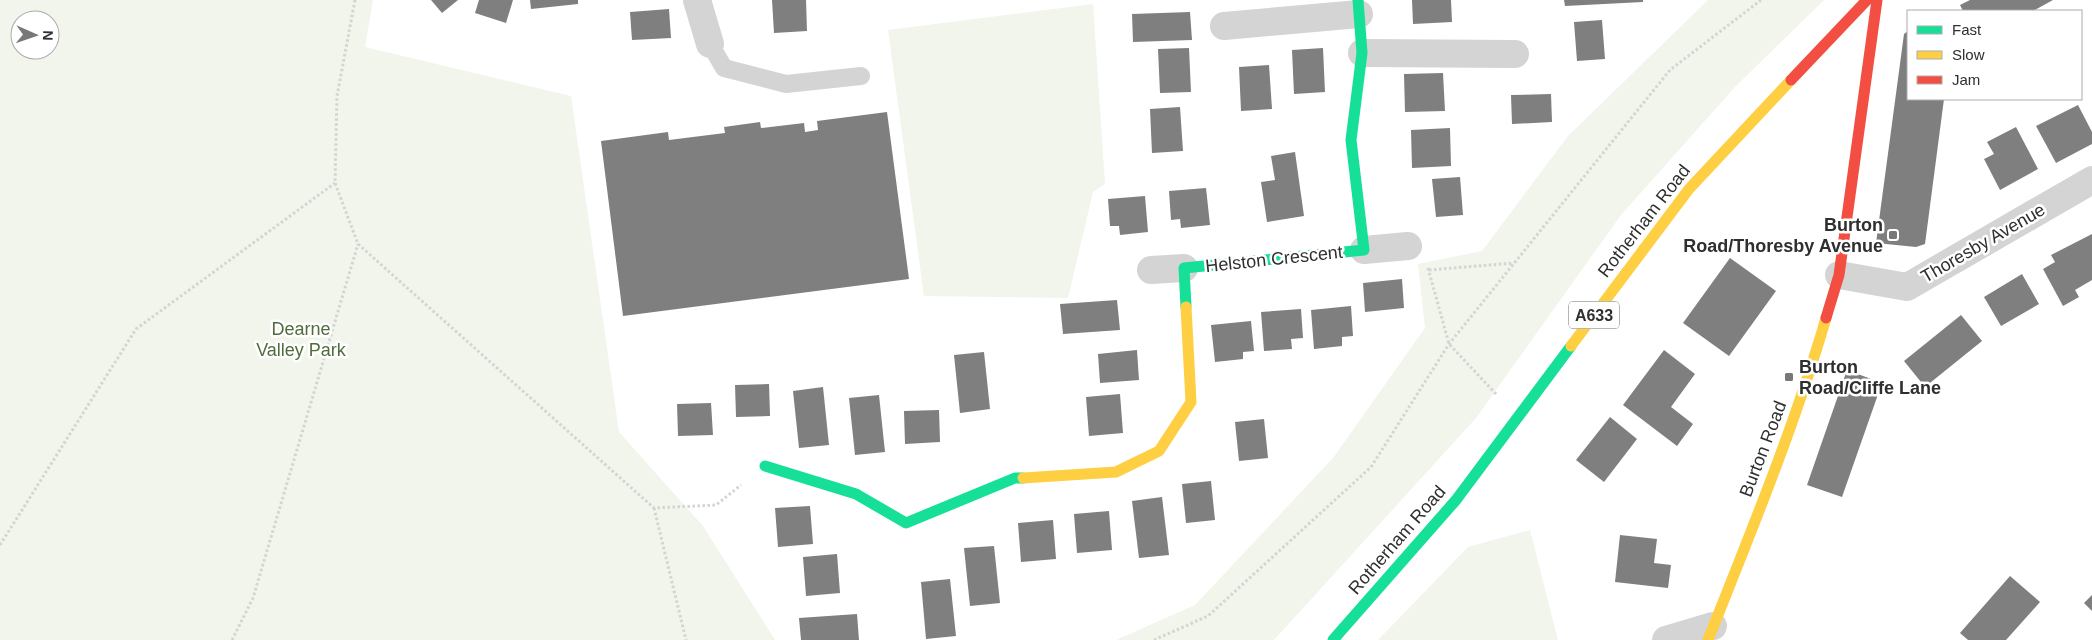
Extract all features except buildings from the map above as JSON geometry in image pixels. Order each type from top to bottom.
[{"type":"street","points":[[697,0],[710,44]]},
{"type":"street","name":"Rotherham Road","points":[[1333,640],[1456,500],[1689,189],[1867,0]]},
{"type":"street","name":"Burton Road","points":[[1711,633],[1812,370],[1839,275],[1878,0]]},
{"type":"street","name":"Helston Crescent","points":[[1224,26],[1359,7],[1362,53],[1351,140],[1364,250]]},
{"type":"street","points":[[1362,53],[1515,54]]},
{"type":"street","name":"Thoresby Avenue","points":[[1839,275],[1907,287],[2092,180]]},
{"type":"street","name":"Helston Crescent","points":[[1151,270],[1408,246]]},
{"type":"street","name":"Helston Crescent","points":[[765,466],[856,494],[906,523],[1015,478],[1116,472],[1159,451],[1191,402],[1184,268]]},
{"type":"street","points":[[1666,640],[1711,633]]},
{"type":"lane","points":[[710,44],[724,68],[786,84],[861,76]]},
{"type":"path","points":[[355,0],[337,96],[335,183],[358,244],[654,508],[686,640]]},
{"type":"path","points":[[1154,640],[1208,616],[1371,467],[1449,344],[1670,70],[1761,0]]},
{"type":"path","points":[[0,545],[136,329],[335,183]]},
{"type":"path","points":[[232,640],[253,598],[358,244]]},
{"type":"path","points":[[1408,246],[1426,262],[1449,344],[1518,417]]},
{"type":"path","points":[[1428,270],[1514,263]]},
{"type":"path","points":[[654,508],[716,505],[765,466]]},
{"type":"green space","name":"Dearne Valley Park","points":[[0,0],[373,0],[365,47],[571,96],[619,432],[703,526],[775,640],[0,640]]},
{"type":"green space","points":[[1708,0],[1824,0],[1735,87],[1621,215],[1476,418],[1274,640],[1116,640],[1195,605],[1333,458],[1425,328],[1418,264],[1482,251],[1568,136]]},
{"type":"green space","points":[[1093,4],[1105,184],[1093,192],[1068,298],[924,296],[888,30]]},
{"type":"green space","points":[[1530,530],[1558,640],[1378,640],[1468,547]]},
{"type":"traffic: fast","points":[[1186,307],[1184,268],[1364,250],[1351,140],[1362,53],[1358,0]]},
{"type":"traffic: fast","points":[[1333,640],[1456,500],[1571,346]]},
{"type":"traffic: fast","points":[[765,466],[856,494],[906,523],[1015,478],[1023,478]]},
{"type":"traffic: slow","points":[[1571,346],[1689,189],[1791,80]]},
{"type":"traffic: slow","points":[[1023,478],[1116,472],[1159,451],[1191,402],[1186,307]]},
{"type":"traffic: slow","points":[[1708,640],[1786,440],[1826,318]]},
{"type":"traffic: jam","points":[[1791,80],[1867,0]]},
{"type":"traffic: jam","points":[[1826,318],[1839,275],[1877,0]]},
{"type":"place","name":"Burton Road/Thoresby Avenue","points":[[1893,235]]},
{"type":"place","name":"Burton Road/Cliffe Lane","points":[[1789,377]]}]
